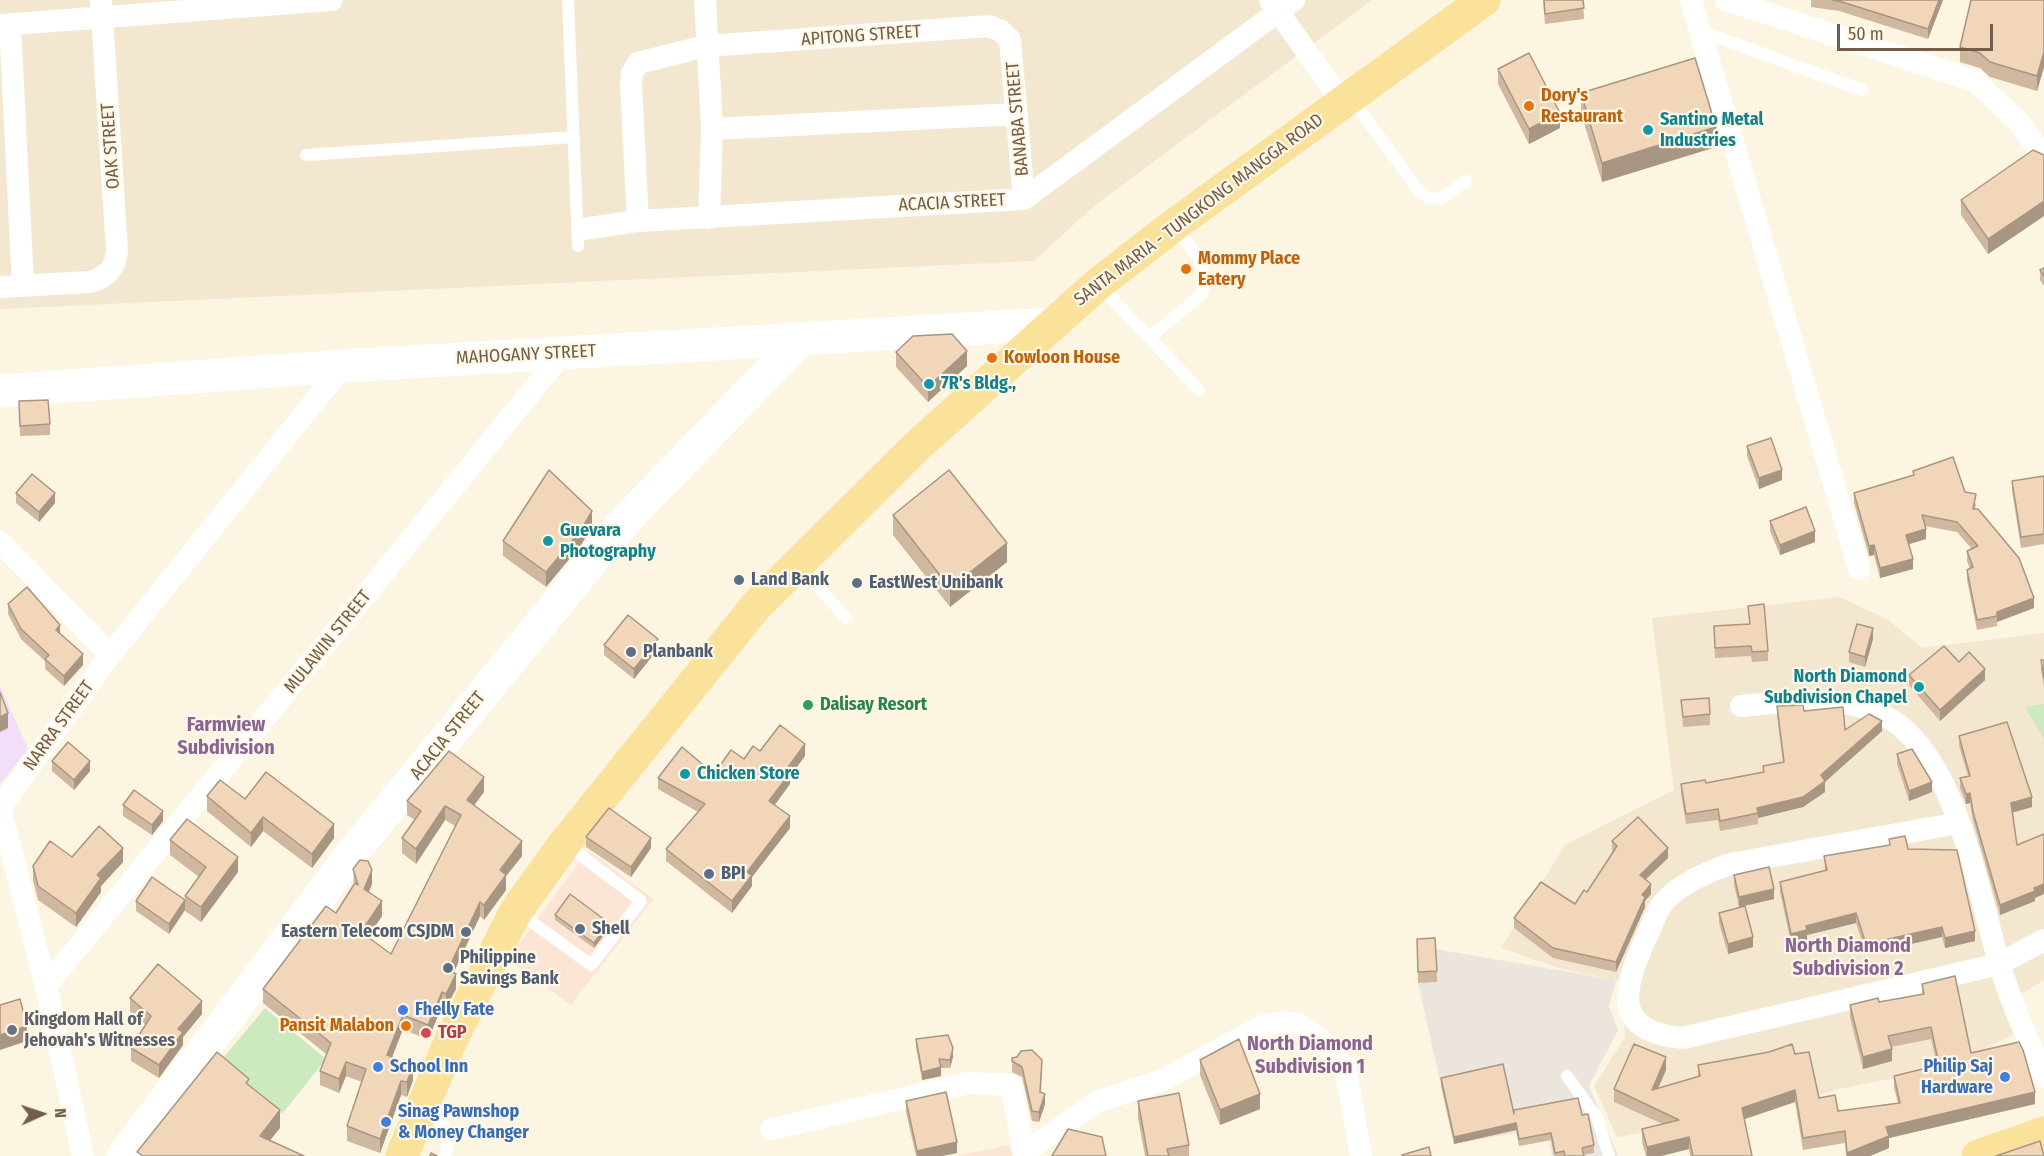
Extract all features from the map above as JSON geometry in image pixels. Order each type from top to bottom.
[{"type":"main road","name":"SANTA MARIA - TUNGKONG MANGGA ROAD","points":[[402,1156],[451,1040],[516,911],[565,843],[756,606],[796,563],[916,447],[1098,284],[1174,225],[1484,0]]},
{"type":"main road","points":[[1978,1156],[2044,1133]]},
{"type":"street","points":[[0,287],[23,286],[5,25],[102,9],[332,0]]},
{"type":"street","points":[[705,0],[712,129],[709,218]]},
{"type":"street","points":[[1691,0],[1858,569]]},
{"type":"street","points":[[1726,0],[1975,81],[2018,121],[2044,157]]},
{"type":"street","points":[[1281,4],[1346,100]]},
{"type":"street","name":"ACACIA STREET","points":[[580,237],[638,221],[1024,199],[1281,4]]},
{"type":"street","name":"OAK STREET","points":[[23,286],[90,282],[101,279],[110,272],[116,262],[102,9]]},
{"type":"street","name":"APITONG STREET","points":[[638,221],[632,73],[638,63],[706,46],[988,26],[1001,31],[1010,40]]},
{"type":"street","name":"BANABA STREET","points":[[1010,40],[1024,199]]},
{"type":"street","points":[[712,129],[1017,114]]},
{"type":"street","name":"MAHOGANY STREET","points":[[0,391],[343,366],[1052,324]]},
{"type":"street","name":"ACACIA STREET","points":[[123,1156],[358,846],[625,521],[801,339]]},
{"type":"street","name":"MULAWIN STREET","points":[[46,986],[563,353]]},
{"type":"street","name":"NARRA STREET","points":[[83,1156],[46,986],[0,808],[110,656],[343,366]]},
{"type":"street","points":[[0,542],[110,656]]},
{"type":"street","points":[[1741,706],[1807,700],[1863,707],[1886,716],[1911,734],[1927,753],[1959,823],[1999,964],[2044,1077]]},
{"type":"street","points":[[1959,823],[1730,864],[1694,878],[1662,903],[1629,976],[1628,1001],[1637,1023],[1658,1036],[1683,1038],[1999,964],[2044,940]]},
{"type":"street","points":[[771,1129],[969,1083],[1011,1085],[1025,1154],[1099,1101],[1161,1081],[1262,1026],[1280,1022],[1298,1024],[1310,1031],[1345,1066],[1361,1156]]},
{"type":"lane","points":[[568,0],[580,237]]},
{"type":"lane","points":[[1700,31],[1862,90]]},
{"type":"lane","points":[[1346,100],[1418,190],[1429,198],[1442,198],[1466,181]]},
{"type":"lane","points":[[306,155],[574,137]]},
{"type":"lane","points":[[1150,337],[1202,294],[1206,283],[1204,268],[1174,225]]},
{"type":"lane","points":[[1098,284],[1199,390]]},
{"type":"lane","points":[[796,563],[846,618]]},
{"type":"lane","points":[[516,911],[591,965],[641,901],[565,843]]},
{"type":"lane","points":[[1566,1076],[1597,1118],[1610,1156]]},
{"type":"lane","points":[[422,1109],[448,1129],[450,1140],[445,1156]]},
{"type":"shaded area","points":[[0,0],[1372,0],[1094,206],[1034,261],[0,309]]},
{"type":"shaded area","name":"North Diamond Subdivision 2","points":[[1839,597],[1887,619],[1922,648],[2044,633],[2044,980],[2021,994],[2027,1025],[1960,1065],[1839,1089],[1751,1114],[1617,1137],[1594,1086],[1625,1037],[1623,982],[1559,968],[1501,948],[1565,845],[1674,790],[1652,618]]},
{"type":"shaded area","points":[[0,686],[28,749],[0,784]]},
{"type":"shaded area","name":"Shell","points":[[588,850],[653,899],[571,1005],[508,959]]},
{"type":"shaded area","points":[[1435,949],[1616,980],[1609,1006],[1618,1030],[1589,1086],[1618,1156],[1552,1156],[1549,1141],[1519,1146],[1516,1133],[1454,1144],[1418,983],[1418,950]]},
{"type":"shaded area","points":[[1009,1145],[1012,1156],[956,1156]]},
{"type":"green space","points":[[2044,704],[2044,739],[2025,707]]},
{"type":"green space","points":[[265,1008],[326,1059],[282,1114],[219,1063]]},
{"type":"building","points":[[1544,0],[1583,0],[1584,8],[1545,14]]},
{"type":"building","points":[[1832,0],[1939,0],[1928,29]]},
{"type":"building","points":[[1971,0],[2044,0],[2044,52],[2037,76],[1990,62],[1980,53],[1960,47]]},
{"type":"building","name":"Dory's Restaurant","points":[[1529,53],[1560,113],[1529,129],[1498,69]]},
{"type":"building","name":"Santino Metal Industries","points":[[1695,58],[1716,127],[1602,163],[1581,93]]},
{"type":"building","points":[[2033,150],[2044,155],[2044,201],[1988,239],[1961,200]]},
{"type":"building","points":[[952,334],[967,351],[928,387],[896,352],[913,336]]},
{"type":"building","points":[[48,400],[50,424],[20,426],[19,401]]},
{"type":"building","points":[[1771,438],[1782,470],[1759,478],[1747,446]]},
{"type":"building","points":[[1953,457],[1965,492],[1976,494],[1973,509],[1978,509],[2019,558],[2034,598],[1997,612],[1997,616],[1977,620],[1967,570],[1973,567],[1967,551],[1978,546],[1957,522],[1922,515],[1926,529],[1906,535],[1913,559],[1880,568],[1874,545],[1869,546],[1854,493],[1914,475],[1913,471]]},
{"type":"building","name":"Guevara Photography","points":[[549,470],[592,511],[581,530],[546,572],[503,541]]},
{"type":"building","points":[[949,470],[1007,543],[950,588],[893,515]]},
{"type":"building","points":[[32,474],[55,493],[39,512],[16,493]]},
{"type":"building","points":[[2044,476],[2044,534],[2021,537],[2012,481]]},
{"type":"building","points":[[1806,507],[1815,531],[1780,545],[1770,521]]},
{"type":"building","points":[[27,587],[60,625],[56,630],[83,654],[64,676],[45,659],[49,655],[21,629],[8,604]]},
{"type":"building","points":[[1764,604],[1768,651],[1752,652],[1751,646],[1715,648],[1714,626],[1750,624],[1748,606]]},
{"type":"building","name":"Planbank","points":[[628,615],[658,639],[634,669],[604,645]]},
{"type":"building","points":[[1857,624],[1873,628],[1865,657],[1849,652]]},
{"type":"building","points":[[1944,646],[1959,662],[1969,652],[1985,669],[1940,710],[1909,675]]},
{"type":"building","points":[[2041,660],[2044,660],[2044,678]]},
{"type":"building","points":[[0,692],[8,713],[0,717]]},
{"type":"building","points":[[1709,698],[1710,714],[1683,717],[1681,700]]},
{"type":"building","points":[[1803,705],[1804,711],[1843,707],[1845,730],[1869,714],[1882,721],[1821,775],[1825,781],[1803,797],[1757,808],[1758,813],[1720,821],[1718,809],[1686,814],[1681,784],[1705,780],[1706,783],[1764,772],[1763,766],[1784,762],[1777,706]]},
{"type":"building","points":[[2007,722],[2032,797],[2011,803],[2017,845],[2044,834],[2044,884],[2034,888],[2035,891],[2000,905],[1973,812],[1970,793],[1966,794],[1960,778],[1970,776],[1959,736]]},
{"type":"building","points":[[780,725],[805,744],[786,770],[790,773],[769,801],[790,816],[747,872],[752,875],[732,901],[666,849],[705,804],[658,778],[682,747],[714,774],[731,750],[744,759],[753,746],[760,751]]},
{"type":"building","points":[[68,742],[90,761],[74,780],[52,761]]},
{"type":"building","points":[[1912,749],[1932,782],[1909,791],[1897,754]]},
{"type":"building","points":[[449,751],[484,777],[467,800],[522,841],[500,870],[506,875],[484,905],[480,902],[448,970],[456,974],[446,994],[442,992],[428,1025],[403,1015],[387,1055],[413,1066],[407,1082],[401,1081],[380,1139],[347,1126],[366,1069],[346,1062],[339,1079],[320,1071],[331,1043],[263,989],[326,906],[336,913],[355,883],[358,885],[353,869],[360,860],[368,861],[372,870],[364,889],[382,901],[361,932],[391,954],[461,815],[445,806],[416,849],[402,838],[421,811],[407,801]]},
{"type":"building","points":[[266,772],[334,824],[312,854],[263,817],[251,833],[207,796],[220,780],[245,799]]},
{"type":"building","points":[[134,790],[163,811],[152,825],[123,805]]},
{"type":"building","points":[[609,808],[651,838],[631,867],[586,837]]},
{"type":"building","points":[[1638,817],[1668,848],[1640,875],[1651,884],[1642,895],[1645,897],[1616,962],[1553,948],[1514,918],[1541,882],[1575,904],[1584,890],[1587,892],[1617,846],[1612,841]]},
{"type":"building","points":[[187,819],[238,857],[201,907],[185,896],[206,867],[170,840]]},
{"type":"building","points":[[99,826],[123,848],[97,875],[101,878],[76,913],[38,886],[33,866],[50,841],[72,857]]},
{"type":"building","points":[[1905,836],[1908,849],[1957,850],[1975,931],[1945,938],[1942,927],[1866,944],[1856,913],[1806,926],[1807,930],[1791,934],[1780,882],[1827,870],[1824,856],[1890,845],[1889,839]]},
{"type":"building","points":[[1769,867],[1774,889],[1739,897],[1734,875]]},
{"type":"building","points":[[152,877],[185,900],[169,924],[136,901]]},
{"type":"building","points":[[570,894],[609,923],[594,943],[555,915]]},
{"type":"building","points":[[1745,906],[1753,937],[1728,944],[1719,913]]},
{"type":"building","points":[[1435,938],[1437,971],[1418,972],[1417,939]]},
{"type":"building","points":[[158,964],[202,1001],[178,1029],[183,1032],[159,1065],[131,1048],[151,1016],[130,998]]},
{"type":"building","points":[[1955,976],[1971,1053],[2019,1042],[2035,1092],[1886,1127],[1889,1136],[1847,1153],[1845,1131],[1803,1138],[1795,1090],[1742,1108],[1752,1156],[1693,1156],[1689,1137],[1647,1147],[1642,1129],[1679,1120],[1614,1089],[1634,1044],[1666,1057],[1652,1090],[1700,1076],[1698,1065],[1769,1052],[1792,1044],[1795,1054],[1809,1052],[1819,1098],[1835,1095],[1838,1111],[1900,1103],[1894,1076],[1935,1066],[1933,1061],[1938,1060],[1931,1027],[1888,1036],[1892,1049],[1863,1057],[1850,1005],[1878,998],[1879,1002],[1924,994],[1922,984]]},
{"type":"building","points":[[20,999],[27,1026],[0,1035],[0,1005]]},
{"type":"building","points":[[948,1035],[953,1048],[950,1060],[939,1059],[941,1067],[922,1072],[916,1039]]},
{"type":"building","points":[[1239,1039],[1260,1094],[1220,1110],[1200,1060]]},
{"type":"building","points":[[1032,1050],[1042,1060],[1040,1092],[1045,1094],[1039,1112],[1032,1111],[1022,1067],[1012,1061],[1012,1058],[1017,1057],[1021,1051]]},
{"type":"building","points":[[217,1052],[249,1079],[246,1083],[280,1110],[260,1136],[304,1156],[143,1156],[137,1152]]},
{"type":"building","points":[[1503,1064],[1514,1114],[1514,1110],[1578,1098],[1582,1115],[1588,1114],[1594,1145],[1582,1148],[1584,1156],[1565,1156],[1564,1151],[1555,1153],[1551,1133],[1519,1139],[1516,1123],[1454,1137],[1441,1078]]},
{"type":"building","points":[[946,1092],[957,1142],[917,1151],[906,1101]]},
{"type":"building","points":[[1179,1093],[1189,1145],[1167,1149],[1169,1156],[1148,1156],[1138,1101]]},
{"type":"building","points":[[1068,1129],[1102,1137],[1106,1156],[1052,1156]]},
{"type":"building","points":[[2040,1141],[2044,1156],[1996,1156]]},
{"type":"building","points":[[1429,1147],[1431,1156],[1402,1156],[1402,1155]]},
{"type":"place","name":"Dory's Restaurant","points":[[1529,106]]},
{"type":"place","name":"Santino Metal Industries","points":[[1648,130]]},
{"type":"place","name":"Mommy Place Eatery","points":[[1186,269]]},
{"type":"place","name":"Kowloon House","points":[[992,358]]},
{"type":"place","name":"7R's Bldg.,","points":[[929,384]]},
{"type":"place","name":"Guevara Photography","points":[[548,541]]},
{"type":"place","name":"Land Bank","points":[[739,580]]},
{"type":"place","name":"EastWest Unibank","points":[[857,583]]},
{"type":"place","name":"Planbank","points":[[631,652]]},
{"type":"place","name":"North Diamond Subdivision Chapel","points":[[1919,687]]},
{"type":"place","name":"Dalisay Resort","points":[[808,705]]},
{"type":"place","name":"Chicken Store","points":[[685,774]]},
{"type":"place","name":"BPI","points":[[709,874]]},
{"type":"place","name":"Shell","points":[[580,929]]},
{"type":"place","name":"Eastern Telecom CSJDM","points":[[466,932]]},
{"type":"place","name":"Philippine Savings Bank","points":[[448,968]]},
{"type":"place","name":"Fhelly Fate","points":[[403,1010]]},
{"type":"place","name":"Pansit Malabon","points":[[406,1026]]},
{"type":"place","name":"Kingdom Hall of Jehovah's Witnesses","points":[[12,1030]]},
{"type":"place","name":"TGP","points":[[426,1033]]},
{"type":"place","name":"School Inn","points":[[378,1067]]},
{"type":"place","name":"Philip Saj Hardware","points":[[2005,1077]]},
{"type":"place","name":"Sinag Pawnshop & Money Changer","points":[[386,1122]]},
{"type":"district","name":"Farmview Subdivision","points":[[226,736]]},
{"type":"district","name":"North Diamond Subdivision 2","points":[[1848,958]]},
{"type":"district","name":"North Diamond Subdivision 1","points":[[1310,1056]]}]
